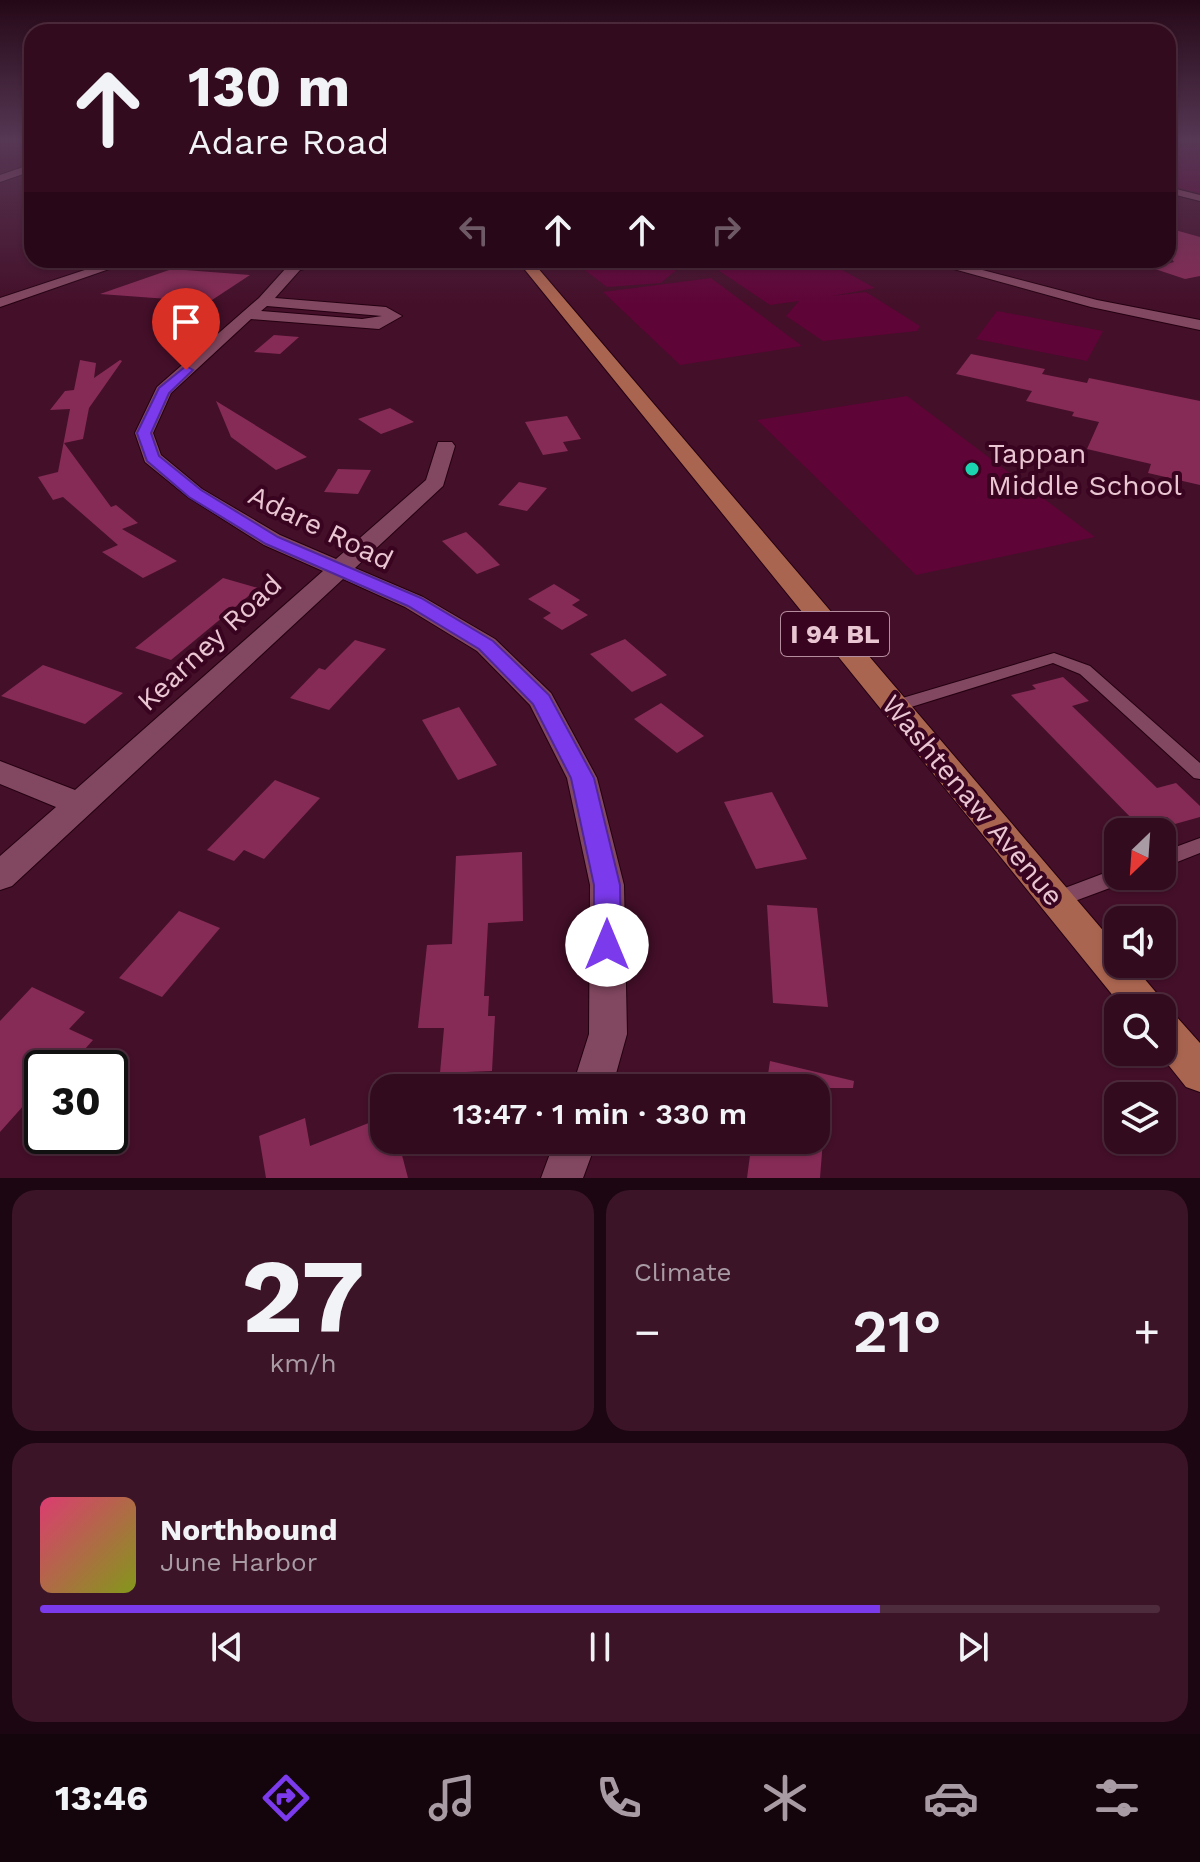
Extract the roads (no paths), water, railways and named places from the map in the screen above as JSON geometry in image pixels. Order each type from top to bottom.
[{"type":"main road","name":"Washtenaw Avenue","points":[[531,268],[1134,994]]},
{"type":"main road","points":[[1176,1045],[1200,1073]]},
{"type":"street","points":[[0,303],[104,268]]},
{"type":"street","name":"Adare Road","points":[[288,268],[257,308],[163,391],[144,433],[152,458],[195,493],[272,540],[409,600],[486,645],[541,700],[582,778],[607,885],[608,1034],[596,1074]]},
{"type":"street","points":[[959,268],[1096,304],[1200,325]]},
{"type":"street","points":[[257,308],[386,312],[394,316],[379,324],[362,324],[257,308]]},
{"type":"street","name":"Kearney Road","points":[[0,876],[337,568],[436,482],[445,446]]},
{"type":"street","points":[[0,772],[80,804]]},
{"type":"street","points":[[562,1178],[571,1154]]},
{"type":"lane","points":[[895,706],[1054,658],[1085,670],[1200,773]]},
{"type":"lane","points":[[1176,854],[1200,845]]},
{"type":"lane","points":[[1055,900],[1104,882]]},
{"type":"place","name":"Tappan Middle School","points":[[972,469]]}]
